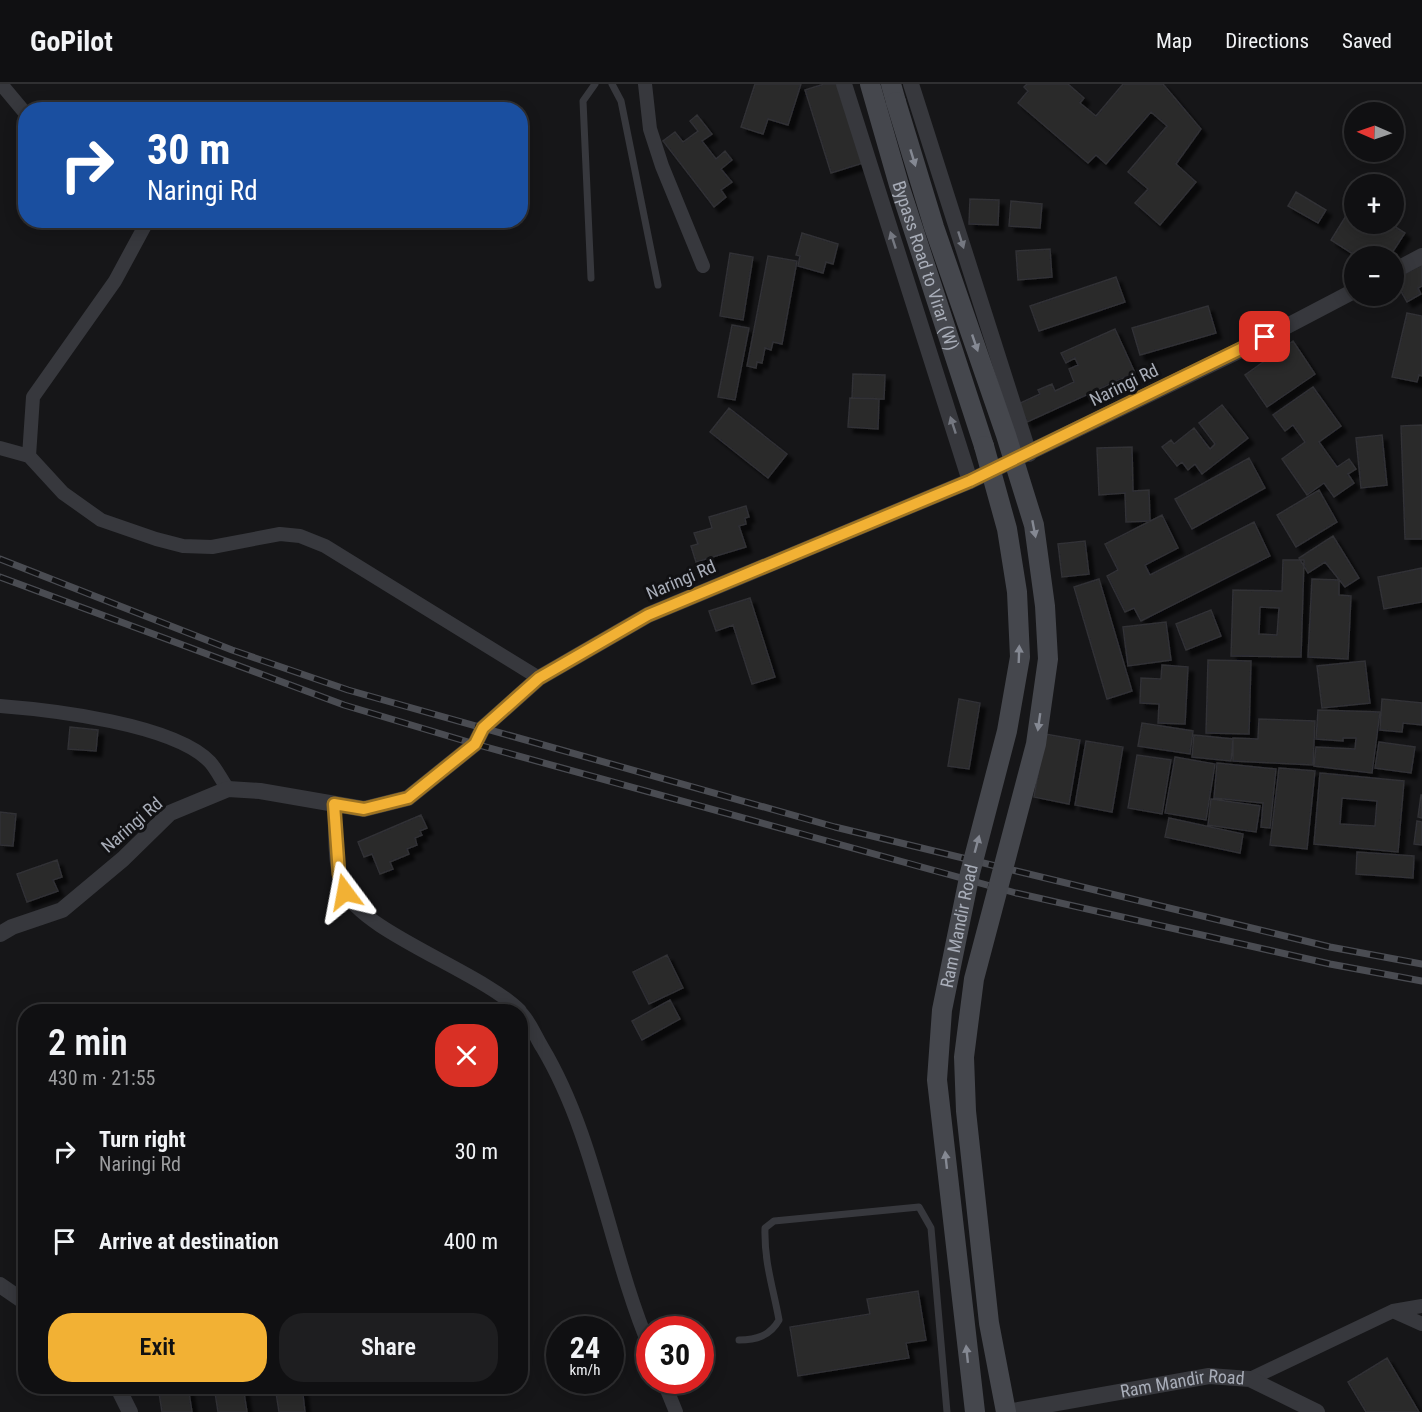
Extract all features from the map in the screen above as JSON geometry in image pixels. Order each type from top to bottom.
[{"type":"main road","name":"Bypass Road to Virar (W)","points":[[870,84],[984,446]]},
{"type":"main road","points":[[893,93],[934,227],[999,413],[1034,525],[1046,606],[1048,659],[1036,744],[974,979],[964,1057],[966,1111],[989,1323],[1006,1412]]},
{"type":"main road","name":"Ram Mandir Road","points":[[975,1412],[937,1080],[942,1010],[970,873],[1007,731],[1020,657],[1017,592],[1007,529],[984,446]]},
{"type":"street","points":[[1,84],[18,104]]},
{"type":"street","points":[[645,84],[650,129],[656,148],[703,266]]},
{"type":"street","points":[[844,84],[970,481]]},
{"type":"street","points":[[911,84],[1029,453]]},
{"type":"street","points":[[28,456],[33,397],[115,280],[144,228]]},
{"type":"street","points":[[1404,266],[1422,256]]},
{"type":"street","name":"Naringi Rd","points":[[0,934],[12,927],[62,910],[123,859],[170,813],[228,789],[260,791],[364,809],[408,798],[475,744],[483,728],[539,678],[648,615],[970,481],[1344,296]]},
{"type":"street","points":[[0,448],[28,456],[63,493],[101,520],[156,539],[183,546],[212,547],[280,534],[300,536],[325,546],[539,678]]},
{"type":"street","points":[[0,706],[116,721],[184,744],[210,762],[228,789]]},
{"type":"street","points":[[334,804],[339,874],[345,892],[357,908],[380,925],[489,986],[510,1004]]},
{"type":"street","points":[[528,1025],[560,1076],[579,1128],[636,1316]]},
{"type":"street","points":[[0,1285],[18,1297]]},
{"type":"street","points":[[1250,1379],[1394,1311],[1422,1306]]},
{"type":"street","points":[[1394,1311],[1422,1324]]},
{"type":"street","name":"Ram Mandir Road","points":[[1006,1412],[1209,1376],[1250,1379],[1317,1412]]},
{"type":"street","points":[[121,1394],[130,1412]]},
{"type":"street","points":[[669,1394],[676,1412]]},
{"type":"lane","points":[[591,278],[583,101],[595,84]]},
{"type":"lane","points":[[612,84],[621,101],[657,285]]},
{"type":"lane","points":[[739,1340],[763,1337],[774,1329],[779,1320],[767,1275],[765,1246],[765,1228],[774,1221],[919,1207],[931,1228],[946,1412]]},
{"type":"building","points":[[755,84],[801,84],[788,125],[768,119],[763,134],[741,127]]},
{"type":"building","points":[[824,84],[837,84],[863,163],[831,173],[805,90]]},
{"type":"building","points":[[1027,84],[1068,84],[1084,98],[1080,103],[1096,116],[1123,84],[1163,84],[1201,129],[1176,164],[1196,182],[1160,225],[1135,203],[1148,189],[1128,172],[1167,126],[1151,112],[1106,164],[1096,155],[1088,163],[1018,103],[1028,91],[1024,87]]},
{"type":"building","points":[[697,115],[712,134],[702,141],[716,159],[725,151],[732,160],[721,169],[732,182],[721,190],[726,197],[714,207],[663,141],[675,132],[683,142],[698,131],[690,121]]},
{"type":"building","points":[[1296,192],[1326,210],[1318,223],[1288,206]]},
{"type":"building","points":[[970,199],[999,200],[998,225],[969,224]]},
{"type":"building","points":[[1011,201],[1042,204],[1040,228],[1009,226]]},
{"type":"building","points":[[1344,219],[1344,234],[1405,233],[1397,246],[1344,246],[1344,248],[1331,240]]},
{"type":"building","points":[[802,233],[838,244],[833,264],[826,262],[823,273],[798,266],[800,256],[796,255]]},
{"type":"building","points":[[1050,249],[1052,277],[1018,280],[1016,251]]},
{"type":"building","points":[[730,253],[753,257],[743,320],[720,316]]},
{"type":"building","points":[[768,256],[797,261],[782,344],[773,342],[771,350],[765,348],[762,363],[757,362],[756,368],[747,366]]},
{"type":"building","points":[[1422,264],[1422,286],[1418,288],[1421,294],[1407,302],[1404,297],[1404,274]]},
{"type":"building","points":[[1116,277],[1125,302],[1039,331],[1030,306]]},
{"type":"building","points":[[1208,306],[1216,333],[1140,355],[1132,328]]},
{"type":"building","points":[[1407,313],[1422,316],[1422,376],[1419,375],[1417,382],[1392,377]]},
{"type":"building","points":[[732,325],[749,328],[735,400],[718,397]]},
{"type":"building","points":[[1115,329],[1135,373],[1027,422],[1018,404],[1040,394],[1038,390],[1052,384],[1055,391],[1074,382],[1069,369],[1078,365],[1075,358],[1066,363],[1061,353]]},
{"type":"building","points":[[1293,341],[1315,374],[1267,407],[1245,375]]},
{"type":"building","points":[[853,374],[885,375],[884,399],[852,398]]},
{"type":"building","points":[[1313,387],[1341,426],[1319,442],[1337,467],[1349,459],[1356,469],[1348,474],[1354,483],[1334,497],[1324,483],[1307,495],[1282,459],[1305,442],[1293,425],[1285,431],[1273,415]]},
{"type":"building","points":[[850,398],[879,399],[878,429],[848,427]]},
{"type":"building","points":[[1222,405],[1248,438],[1202,474],[1195,464],[1188,470],[1182,462],[1177,466],[1162,447],[1171,440],[1174,444],[1194,428],[1210,449],[1215,444],[1199,423]]},
{"type":"building","points":[[729,408],[787,454],[768,478],[710,432]]},
{"type":"building","points":[[1422,425],[1422,539],[1405,539],[1401,426]]},
{"type":"building","points":[[1382,435],[1387,485],[1361,488],[1356,438]]},
{"type":"building","points":[[1132,447],[1133,491],[1149,490],[1150,521],[1126,522],[1125,493],[1099,495],[1097,448]]},
{"type":"building","points":[[1249,458],[1265,488],[1192,529],[1175,499]]},
{"type":"building","points":[[1319,490],[1337,522],[1296,547],[1277,515]]},
{"type":"building","points":[[746,506],[749,517],[745,518],[746,524],[739,526],[746,547],[696,562],[691,546],[698,544],[694,533],[712,528],[709,517]]},
{"type":"building","points":[[1162,515],[1178,548],[1145,565],[1150,575],[1254,522],[1270,556],[1141,621],[1134,608],[1125,612],[1107,576],[1118,570],[1105,544]]},
{"type":"building","points":[[1333,536],[1359,578],[1345,587],[1325,562],[1308,573],[1299,558]]},
{"type":"building","points":[[1085,541],[1089,574],[1062,577],[1058,544]]},
{"type":"building","points":[[1283,560],[1304,560],[1301,657],[1231,656],[1233,590],[1282,591]],"holes":[[[1260,607],[1279,608],[1277,635],[1259,634]]]},
{"type":"building","points":[[1422,568],[1422,602],[1384,609],[1378,577]]},
{"type":"building","points":[[1099,579],[1132,691],[1107,699],[1074,587]]},
{"type":"building","points":[[1312,579],[1339,580],[1339,595],[1351,596],[1348,659],[1308,657]]},
{"type":"building","points":[[750,598],[775,677],[752,684],[733,625],[716,631],[709,611]]},
{"type":"building","points":[[1211,610],[1221,636],[1186,650],[1176,624]]},
{"type":"building","points":[[1166,622],[1171,660],[1128,666],[1123,627]]},
{"type":"building","points":[[1208,660],[1251,661],[1249,734],[1206,733]]},
{"type":"building","points":[[1365,661],[1370,703],[1322,708],[1317,666]]},
{"type":"building","points":[[1162,665],[1188,667],[1185,724],[1158,723],[1159,704],[1140,703],[1141,678],[1161,679]]},
{"type":"building","points":[[959,699],[980,703],[969,769],[948,766]]},
{"type":"building","points":[[1382,699],[1422,703],[1422,725],[1403,723],[1402,732],[1380,730]]},
{"type":"building","points":[[1318,710],[1380,712],[1372,773],[1314,766],[1316,747],[1355,749],[1356,738],[1343,738],[1343,741],[1316,739]]},
{"type":"building","points":[[1259,719],[1315,721],[1313,765],[1233,761],[1233,738],[1258,739]]},
{"type":"building","points":[[1142,723],[1193,731],[1190,754],[1138,746]]},
{"type":"building","points":[[70,727],[98,730],[96,751],[68,749]]},
{"type":"building","points":[[1045,734],[1080,740],[1069,804],[1034,797]]},
{"type":"building","points":[[1194,735],[1233,739],[1231,761],[1192,757]]},
{"type":"building","points":[[1086,741],[1123,747],[1112,812],[1075,805]]},
{"type":"building","points":[[1379,742],[1415,747],[1411,773],[1375,768]]},
{"type":"building","points":[[1137,755],[1171,760],[1162,814],[1128,808]]},
{"type":"building","points":[[1175,757],[1215,764],[1206,820],[1165,813]]},
{"type":"building","points":[[1217,763],[1276,769],[1270,828],[1261,827],[1263,803],[1214,798]]},
{"type":"building","points":[[1279,768],[1315,771],[1307,849],[1270,845]]},
{"type":"building","points":[[1320,773],[1404,781],[1398,852],[1314,844]],"holes":[[[1342,798],[1377,801],[1375,826],[1340,824]]]},
{"type":"building","points":[[1422,795],[1422,818],[1418,817]]},
{"type":"building","points":[[1211,799],[1260,806],[1256,832],[1208,825]]},
{"type":"building","points":[[0,812],[16,814],[13,846],[0,845]]},
{"type":"building","points":[[421,815],[427,828],[420,831],[422,835],[415,838],[417,845],[407,849],[409,854],[390,862],[393,869],[380,874],[372,854],[364,857],[358,842]]},
{"type":"building","points":[[1169,818],[1243,834],[1240,853],[1165,837]]},
{"type":"building","points":[[1417,821],[1422,822],[1422,845],[1414,844]]},
{"type":"building","points":[[1357,852],[1414,856],[1413,878],[1356,874]]},
{"type":"building","points":[[57,860],[62,877],[53,880],[58,891],[27,902],[17,874]]},
{"type":"building","points":[[667,955],[683,988],[649,1004],[633,972]]},
{"type":"building","points":[[670,1000],[680,1019],[642,1040],[632,1021]]},
{"type":"building","points":[[918,1291],[926,1340],[906,1343],[909,1358],[798,1376],[790,1327],[870,1314],[867,1299]]},
{"type":"building","points":[[1387,1358],[1419,1412],[1366,1412],[1348,1382]]},
{"type":"building","points":[[159,1394],[189,1394],[192,1412],[162,1412]]},
{"type":"building","points":[[215,1394],[244,1394],[247,1412],[218,1412]]},
{"type":"building","points":[[276,1394],[303,1394],[305,1412],[279,1412]]},
{"type":"railway","points":[[0,559],[232,650],[348,690],[835,827],[1330,947],[1422,964]]},
{"type":"railway","points":[[0,577],[344,705],[475,744],[1016,893],[1330,964],[1422,981]]},
{"type":"route","points":[[345,892],[339,874],[334,804],[364,809],[408,798],[475,744],[483,728],[509,702],[539,678],[593,645],[648,615],[970,481],[1265,337]]}]
